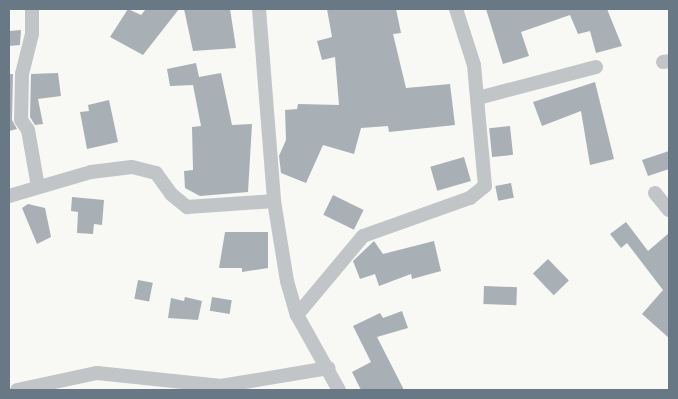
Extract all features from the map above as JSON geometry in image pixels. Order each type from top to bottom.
[{"type":"street","points":[[32,9],[32,34],[22,74],[21,120],[28,130],[38,187]]},
{"type":"street","points":[[258,9],[274,201],[298,315],[339,390]]},
{"type":"street","points":[[298,315],[363,236],[481,193],[485,186],[485,167],[478,98],[456,9]]},
{"type":"street","points":[[478,98],[596,67]]},
{"type":"street","points":[[9,196],[38,187],[132,167],[156,173],[171,194],[187,207],[274,201]]},
{"type":"street","points":[[655,194],[669,210]]},
{"type":"street","points":[[17,390],[97,373],[155,385],[221,386],[328,368]]},
{"type":"building","points":[[128,9],[141,15],[146,9],[179,9],[143,55],[110,37]]},
{"type":"building","points":[[184,9],[230,9],[236,48],[193,51]]},
{"type":"building","points":[[327,9],[396,9],[401,33],[393,34],[406,88],[450,84],[455,125],[389,132],[388,126],[361,128],[354,154],[323,145],[306,183],[281,173],[279,156],[286,140],[285,110],[297,109],[298,104],[339,105],[335,57],[322,60],[317,41],[332,37]]},
{"type":"building","points":[[486,9],[607,9],[622,46],[596,53],[590,31],[578,34],[570,15],[521,32],[529,56],[503,64]]},
{"type":"building","points":[[21,30],[20,45],[9,46],[9,31]]},
{"type":"building","points":[[196,63],[199,77],[221,73],[232,125],[252,124],[248,192],[200,196],[185,188],[184,171],[193,170],[192,127],[201,126],[193,85],[170,86],[167,69]]},
{"type":"building","points":[[58,73],[61,96],[38,99],[43,124],[35,125],[30,117],[31,74]]},
{"type":"building","points":[[9,74],[13,74],[12,120],[17,129],[9,131]]},
{"type":"building","points":[[595,82],[614,159],[590,165],[581,111],[542,126],[533,102]]},
{"type":"building","points":[[109,100],[118,142],[87,149],[80,112],[89,111],[88,105]]},
{"type":"building","points":[[510,126],[513,155],[492,157],[489,128]]},
{"type":"building","points":[[669,151],[669,169],[648,176],[642,160]]},
{"type":"building","points":[[464,157],[471,181],[437,191],[430,167]]},
{"type":"building","points":[[511,183],[514,198],[498,201],[495,186]]},
{"type":"building","points":[[333,195],[364,210],[354,230],[323,215]]},
{"type":"building","points":[[72,197],[104,200],[102,225],[94,224],[93,234],[77,233],[78,212],[71,211]]},
{"type":"building","points":[[28,204],[45,208],[51,237],[37,244],[22,208]]},
{"type":"building","points":[[626,222],[648,251],[669,233],[669,338],[642,314],[663,290],[627,243],[621,248],[610,234]]},
{"type":"building","points":[[225,232],[268,232],[268,268],[242,272],[242,268],[219,268]]},
{"type":"building","points":[[374,241],[383,254],[434,241],[441,271],[412,279],[411,274],[379,286],[375,274],[360,279],[353,261]]},
{"type":"building","points":[[548,259],[569,281],[554,295],[533,274]]},
{"type":"building","points":[[138,280],[153,283],[149,302],[134,299]]},
{"type":"building","points":[[484,286],[517,287],[516,305],[483,304]]},
{"type":"building","points":[[185,297],[202,301],[198,320],[168,318],[171,298],[184,301]]},
{"type":"building","points":[[212,297],[232,300],[230,314],[210,311]]},
{"type":"building","points":[[402,311],[408,328],[377,337],[404,390],[361,390],[352,372],[371,362],[353,326],[380,313],[383,318]]}]
